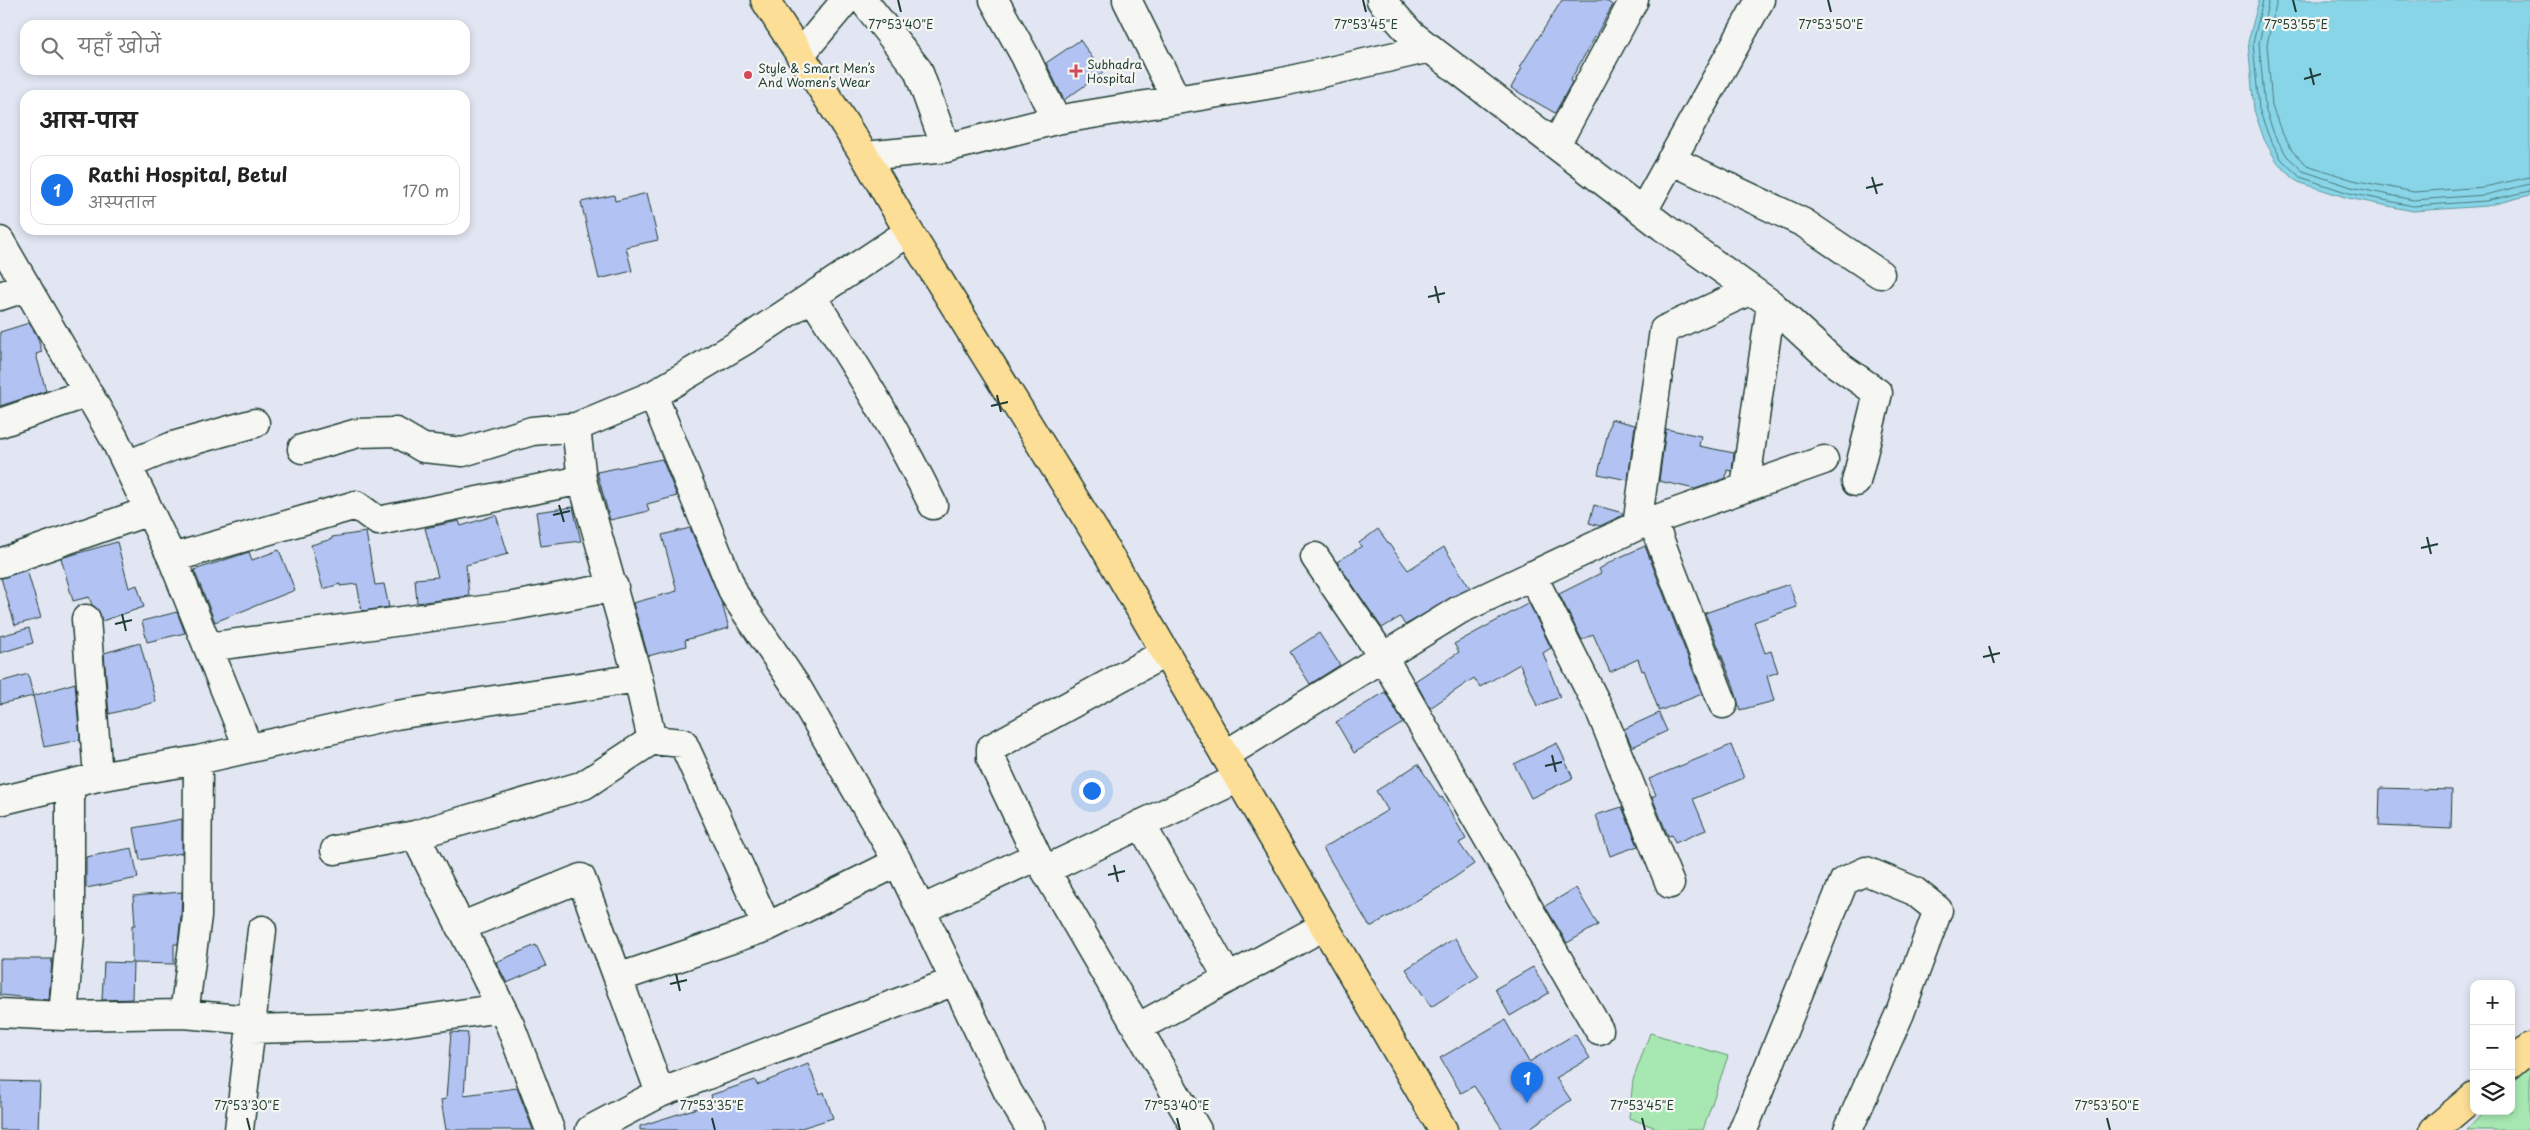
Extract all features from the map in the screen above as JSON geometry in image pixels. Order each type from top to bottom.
[{"type":"main road","points":[[765,0],[865,156],[909,232],[1100,540],[1443,1130]]},
{"type":"main road","points":[[2515,1061],[2530,1048]]},
{"type":"main road","points":[[2434,1130],[2470,1099]]},
{"type":"street","points":[[800,55],[846,0]]},
{"type":"street","points":[[863,0],[918,70],[946,148]]},
{"type":"street","points":[[994,0],[1026,56],[1056,120]]},
{"type":"street","points":[[1127,0],[1176,99]]},
{"type":"street","points":[[1381,0],[1411,34],[1642,211],[1761,297],[1835,363],[1878,393],[1856,482]]},
{"type":"street","points":[[1556,145],[1634,0]]},
{"type":"street","points":[[1642,211],[1760,0]]},
{"type":"street","points":[[865,156],[946,148],[1056,120],[1278,83],[1430,48]]},
{"type":"street","points":[[1671,160],[1804,223],[1880,274]]},
{"type":"street","points":[[302,448],[358,434],[396,432],[423,448],[463,452],[532,431],[576,427],[653,395],[749,338],[909,232]]},
{"type":"street","points":[[0,241],[88,393],[127,465],[172,558],[248,747]]},
{"type":"street","points":[[0,296],[27,288]]},
{"type":"street","points":[[812,297],[852,359],[919,475],[933,505]]},
{"type":"street","points":[[1745,488],[1761,297]]},
{"type":"street","points":[[1723,704],[1644,523],[1664,330],[1761,297]]},
{"type":"street","points":[[0,423],[88,393]]},
{"type":"street","points":[[653,395],[734,594],[798,689],[898,862],[1008,1092],[1031,1130]]},
{"type":"street","points":[[127,465],[173,446],[254,423]]},
{"type":"street","points":[[576,427],[582,480],[614,587],[652,740]]},
{"type":"street","points":[[1225,755],[1459,610],[1644,523],[1824,460]]},
{"type":"street","points":[[172,558],[356,505],[378,521],[582,480]]},
{"type":"street","points":[[0,563],[149,511]]},
{"type":"street","points":[[1315,557],[1383,657],[1599,1030]]},
{"type":"street","points":[[1532,575],[1602,715],[1670,884]]},
{"type":"street","points":[[208,647],[513,606],[614,587]]},
{"type":"street","points":[[86,619],[98,777]]},
{"type":"street","points":[[1165,653],[991,748],[991,759],[1041,863],[1197,1130]]},
{"type":"street","points":[[0,800],[98,777],[198,760],[248,747],[396,715],[638,678]]},
{"type":"street","points":[[335,850],[415,836],[584,785],[652,740],[684,743],[767,927]]},
{"type":"street","points":[[184,1014],[197,916],[198,760]]},
{"type":"street","points":[[921,910],[1141,824],[1239,778]]},
{"type":"street","points":[[63,1016],[70,935],[70,784]]},
{"type":"street","points":[[1141,824],[1228,978]]},
{"type":"street","points":[[415,836],[502,1008],[550,1130]]},
{"type":"street","points":[[618,978],[767,927],[898,862]]},
{"type":"street","points":[[1743,1130],[1844,882],[1866,872],[1914,891],[1938,910],[1900,1013],[1848,1130]]},
{"type":"street","points":[[460,927],[581,878],[660,1092]]},
{"type":"street","points":[[1137,1028],[1324,926]]},
{"type":"street","points":[[240,1130],[250,1024],[262,930]]},
{"type":"street","points":[[590,1130],[660,1092],[955,981]]},
{"type":"street","points":[[0,1013],[63,1016],[184,1014],[250,1024],[376,1026],[502,1008]]},
{"type":"green space","points":[[1650,1033],[1728,1056],[1703,1130],[1662,1130],[1629,1118],[1633,1080]]},
{"type":"green space","points":[[2530,1065],[2530,1130],[2467,1130],[2481,1115],[2515,1115],[2515,1081]]},
{"type":"water","points":[[2259,0],[2530,0],[2530,195],[2487,206],[2413,211],[2348,198],[2298,182],[2278,164],[2264,139],[2254,110],[2248,42]]},
{"type":"building","points":[[1562,0],[1604,0],[1613,5],[1570,81],[1572,82],[1555,113],[1511,88],[1522,68],[1520,67]]},
{"type":"building","points":[[1080,40],[1103,73],[1064,100],[1046,63]]},
{"type":"building","points":[[647,193],[658,240],[626,247],[632,271],[599,279],[581,202],[614,195],[615,201]]},
{"type":"building","points":[[29,323],[37,336],[42,352],[36,354],[46,391],[0,406],[0,332]]},
{"type":"building","points":[[1611,419],[1635,425],[1628,480],[1598,474]]},
{"type":"building","points":[[1666,429],[1701,436],[1699,446],[1734,453],[1732,471],[1727,470],[1726,478],[1695,489],[1659,481]]},
{"type":"building","points":[[662,459],[677,496],[647,504],[649,511],[610,520],[597,472]]},
{"type":"building","points":[[1594,505],[1623,513],[1623,515],[1600,526],[1589,523]]},
{"type":"building","points":[[573,507],[581,541],[541,546],[536,512]]},
{"type":"building","points":[[496,515],[508,554],[466,565],[469,596],[417,603],[415,579],[438,577],[425,528],[459,521],[461,526]]},
{"type":"building","points":[[690,528],[722,604],[729,628],[685,640],[686,646],[648,656],[633,603],[677,591],[662,535]]},
{"type":"building","points":[[1378,529],[1408,570],[1444,547],[1470,588],[1405,625],[1400,617],[1382,628],[1337,562],[1362,546],[1359,543]]},
{"type":"building","points":[[366,532],[375,585],[384,584],[389,607],[362,611],[357,584],[340,586],[340,584],[323,589],[311,545],[332,539],[332,537]]},
{"type":"building","points":[[117,542],[129,588],[137,585],[144,607],[102,621],[99,611],[92,605],[89,597],[73,601],[61,558]]},
{"type":"building","points":[[1645,546],[1702,694],[1659,711],[1638,659],[1610,672],[1593,634],[1582,640],[1559,594],[1601,573],[1599,569],[1618,558]]},
{"type":"building","points":[[279,550],[295,590],[215,622],[194,570],[249,552],[252,560]]},
{"type":"building","points":[[27,570],[41,618],[15,625],[1,578]]},
{"type":"building","points":[[1789,584],[1797,607],[1754,622],[1765,653],[1771,651],[1778,672],[1767,676],[1774,701],[1740,710],[1734,687],[1705,613]]},
{"type":"building","points":[[1529,603],[1551,648],[1543,653],[1560,697],[1537,706],[1520,664],[1480,687],[1474,678],[1430,708],[1415,681],[1459,652],[1454,644]]},
{"type":"building","points":[[177,612],[185,633],[147,642],[142,621]]},
{"type":"building","points":[[29,628],[33,643],[0,653],[0,636]]},
{"type":"building","points":[[1319,633],[1340,665],[1310,684],[1290,652]]},
{"type":"building","points":[[140,643],[156,702],[109,714],[104,653]]},
{"type":"building","points":[[28,674],[33,696],[0,704],[0,682]]},
{"type":"building","points":[[75,683],[80,740],[44,747],[33,696]]},
{"type":"building","points":[[1385,692],[1403,723],[1354,753],[1336,722]]},
{"type":"building","points":[[1659,713],[1667,731],[1632,747],[1624,729]]},
{"type":"building","points":[[1557,743],[1573,778],[1531,798],[1514,764]]},
{"type":"building","points":[[1731,745],[1744,778],[1693,799],[1706,830],[1675,843],[1672,835],[1668,836],[1652,797],[1656,795],[1649,779]]},
{"type":"building","points":[[1418,764],[1440,798],[1442,797],[1466,839],[1459,843],[1474,864],[1442,886],[1370,927],[1323,848],[1388,810],[1376,791]]},
{"type":"building","points":[[2380,788],[2452,790],[2451,829],[2379,826]]},
{"type":"building","points":[[1622,807],[1638,846],[1610,856],[1596,815]]},
{"type":"building","points":[[182,819],[182,853],[140,860],[134,828]]},
{"type":"building","points":[[132,848],[138,878],[86,888],[86,857]]},
{"type":"building","points":[[1576,888],[1598,925],[1567,943],[1545,906]]},
{"type":"building","points":[[182,892],[178,944],[174,944],[174,964],[133,963],[132,999],[102,1000],[104,962],[132,963],[132,925],[135,925],[133,896]]},
{"type":"building","points":[[1455,938],[1479,976],[1431,1007],[1406,969]]},
{"type":"building","points":[[536,945],[546,966],[507,983],[496,962]]},
{"type":"building","points":[[0,959],[52,959],[49,1000],[0,995]]},
{"type":"building","points":[[1533,967],[1549,993],[1510,1016],[1495,989]]},
{"type":"building","points":[[1505,1020],[1529,1062],[1575,1034],[1590,1058],[1556,1078],[1571,1100],[1527,1130],[1503,1130],[1474,1086],[1461,1093],[1440,1058]]},
{"type":"building","points":[[451,1032],[468,1033],[464,1095],[517,1088],[533,1130],[446,1130],[441,1100],[446,1099]]},
{"type":"building","points":[[808,1064],[820,1094],[824,1092],[833,1118],[795,1130],[640,1130],[640,1126],[713,1103],[711,1095],[755,1080],[757,1085]]},
{"type":"building","points":[[0,1081],[40,1082],[38,1130],[0,1130]]},
{"type":"place","name":"Subhadra Hospital","points":[[1076,71]]},
{"type":"place","name":"Style & Smart Men’s And Women’s Wear","points":[[748,75]]},
{"type":"place","name":"Rathi Hospital, Betul","points":[[1527,1103]]}]
